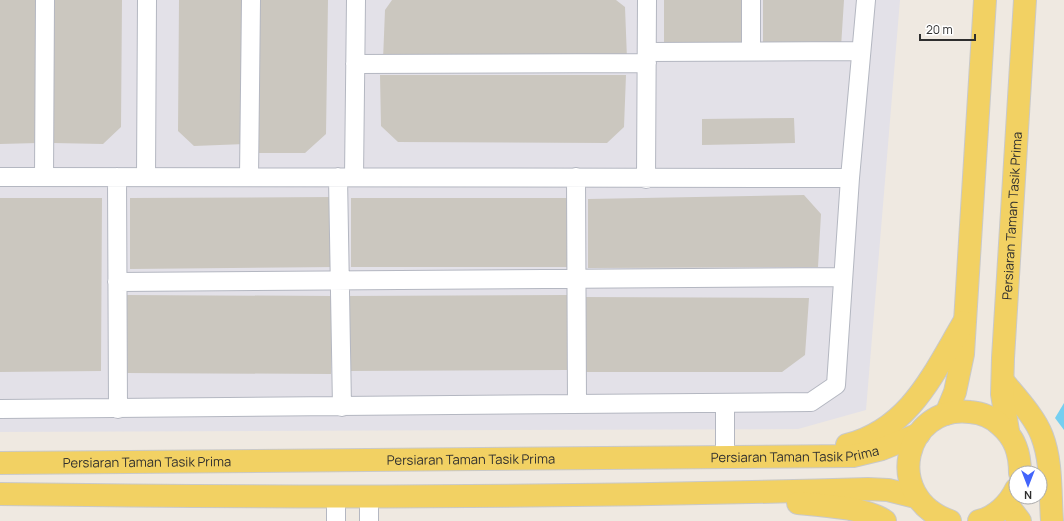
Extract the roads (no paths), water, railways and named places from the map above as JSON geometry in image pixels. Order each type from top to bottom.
[{"type":"main road","points":[[946,414],[955,392],[963,354],[985,0]]},
{"type":"main road","name":"Persiaran Taman Tasik Prima","points":[[1008,431],[1002,394],[1025,0]]},
{"type":"main road","points":[[780,456],[855,443],[887,428],[926,388],[966,320]]},
{"type":"main road","points":[[1003,381],[1021,402],[1042,434],[1047,452],[1052,521]]},
{"type":"main road","points":[[950,521],[938,517],[926,508],[916,497],[910,484],[908,458],[912,446],[919,434],[931,422],[946,414],[963,411],[980,413],[995,420],[1008,431],[1018,453],[1019,465]]},
{"type":"main road","name":"Persiaran Taman Tasik Prima","points":[[10,463],[853,456],[882,448],[919,434]]},
{"type":"main road","points":[[0,452],[10,463]]},
{"type":"main road","points":[[0,494],[369,497],[695,493],[868,489],[888,490],[916,497]]},
{"type":"main road","points":[[695,493],[757,502],[825,505],[863,513],[885,521]]},
{"type":"main road","points":[[0,501],[15,499],[25,494]]},
{"type":"main road","points":[[979,521],[996,514],[1008,500]]},
{"type":"main road","points":[[1014,505],[1020,521]]},
{"type":"street","points":[[44,176],[45,0]]},
{"type":"street","points":[[146,177],[147,0]]},
{"type":"street","points":[[249,177],[251,0]]},
{"type":"street","points":[[342,407],[341,280],[346,177],[355,64],[356,0]]},
{"type":"street","points":[[646,179],[647,0]]},
{"type":"street","points":[[751,51],[752,0]]},
{"type":"street","points":[[0,409],[811,402],[836,385],[850,178],[866,0]]},
{"type":"street","points":[[355,64],[647,57],[751,51],[861,52]]},
{"type":"street","points":[[0,176],[576,177],[646,179],[850,178]]},
{"type":"street","points":[[117,177],[118,409]]},
{"type":"street","points":[[576,177],[577,404]]},
{"type":"street","points":[[117,282],[843,277]]},
{"type":"street","points":[[725,403],[725,456]]},
{"type":"street","points":[[336,497],[336,521]]},
{"type":"street","points":[[369,497],[369,521]]},
{"type":"water","points":[[1064,403],[1064,430],[1055,418]]}]
